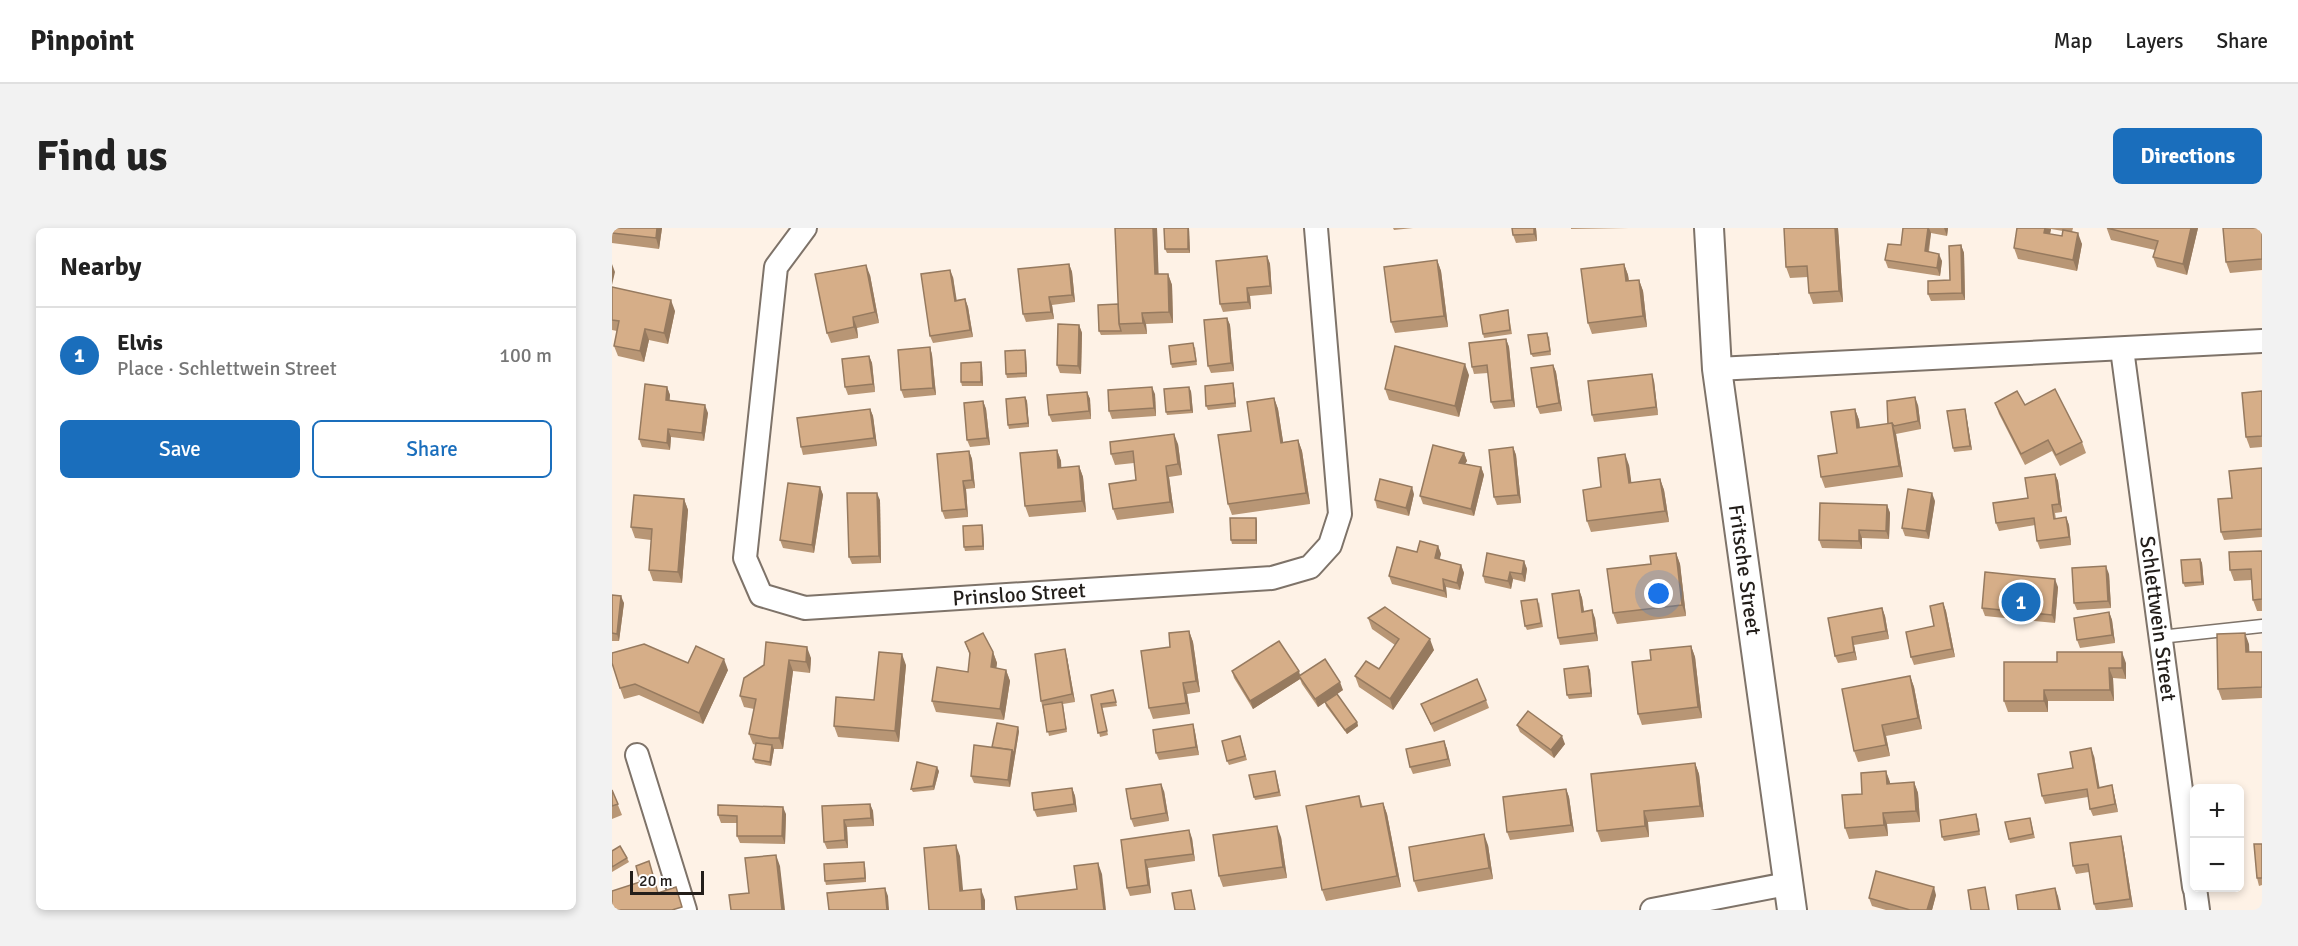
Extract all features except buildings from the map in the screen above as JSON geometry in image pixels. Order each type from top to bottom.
[{"type":"street","name":"Prinsloo Street","points":[[805,228],[776,267],[745,558],[761,595],[805,608],[1272,578],[1310,567],[1330,544],[1340,514],[1316,228]]},
{"type":"street","name":"Fritsche Street","points":[[1709,228],[1717,369],[1790,897]]},
{"type":"street","points":[[1717,369],[2262,341]]},
{"type":"street","name":"Schlettwein Street","points":[[2122,349],[2190,851]]},
{"type":"street","points":[[637,755],[686,910]]},
{"type":"street","name":"Schlettwein Street","points":[[2196,892],[2198,910]]},
{"type":"street","points":[[1653,910],[1790,897]]},
{"type":"lane","points":[[2160,637],[2262,626]]},
{"type":"place","name":"Elvis","points":[[2021,602]]}]
